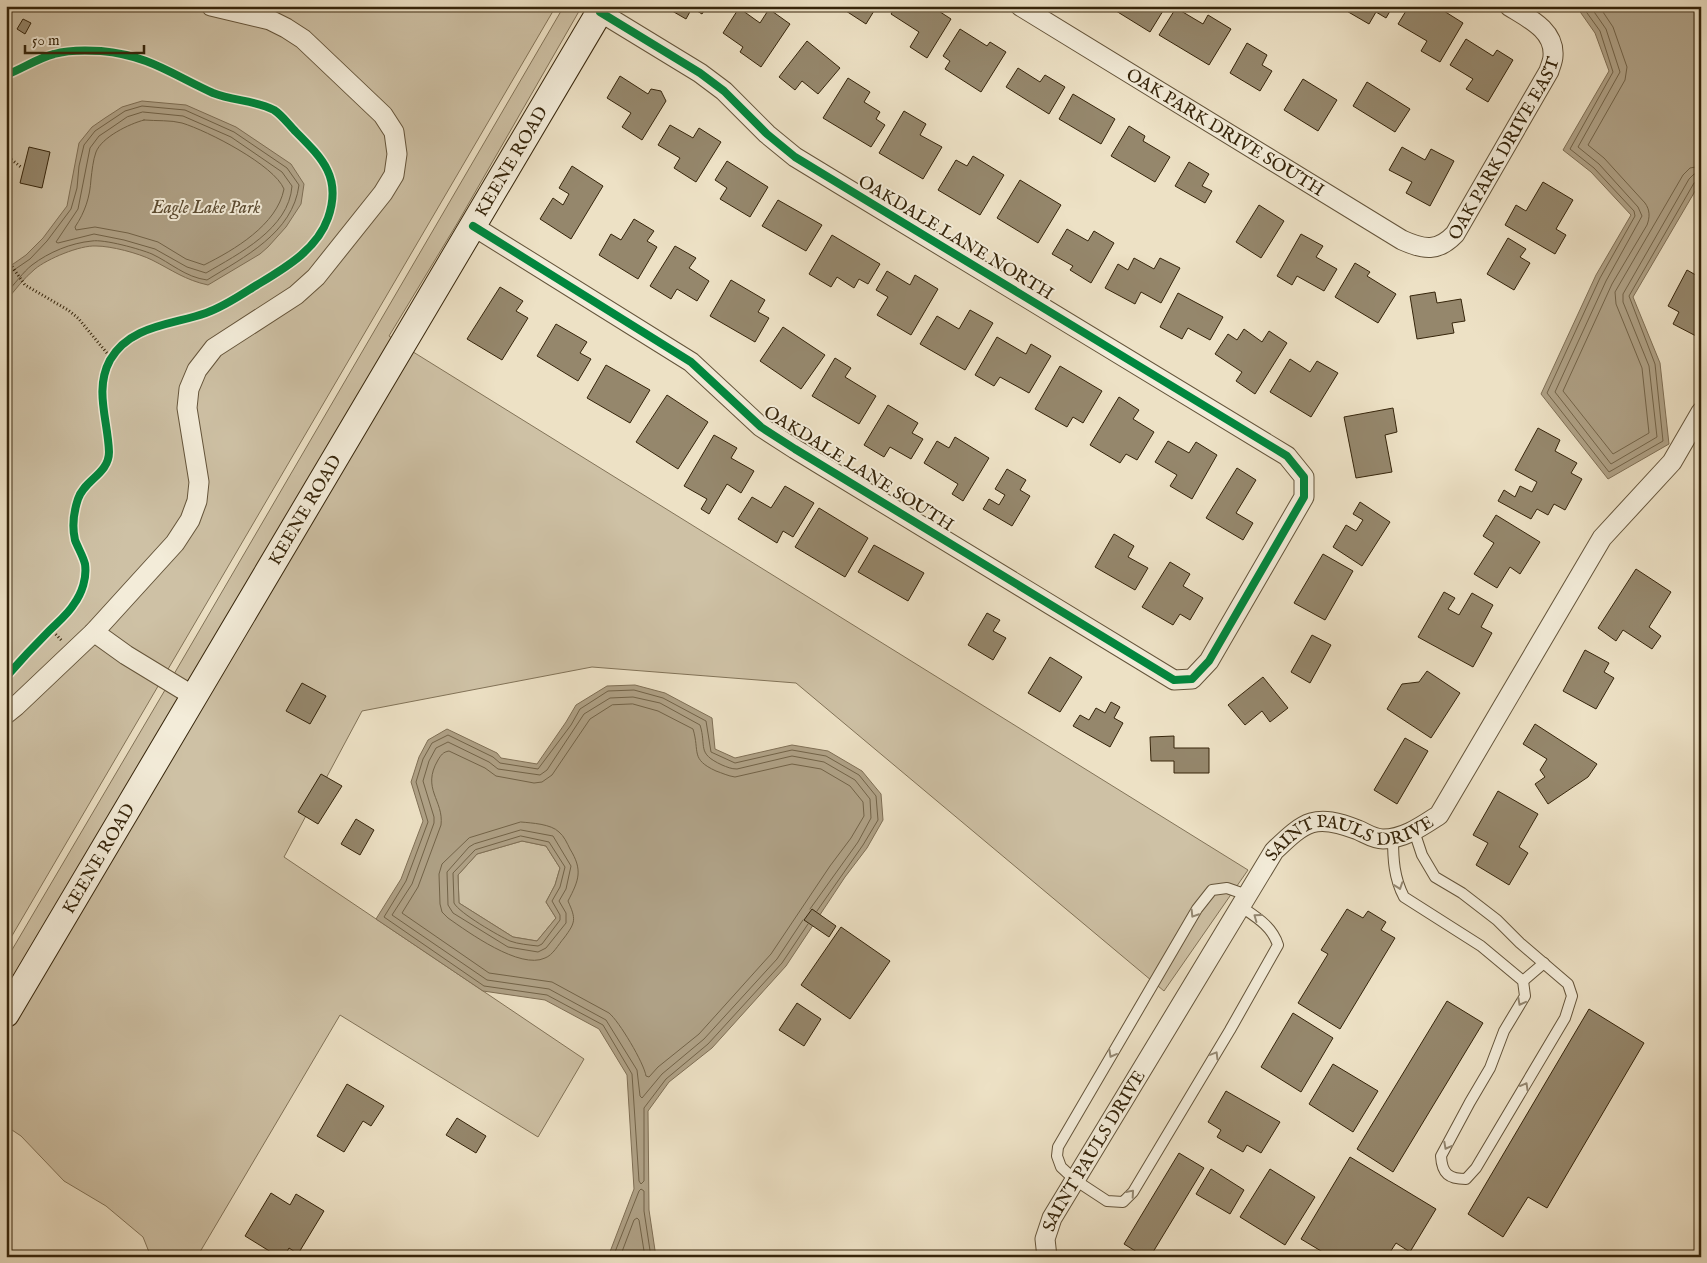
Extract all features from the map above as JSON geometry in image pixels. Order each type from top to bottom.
[{"type":"main road","name":"KEENE ROAD","points":[[6,1014],[601,9]]},
{"type":"street","points":[[6,714],[94,632],[175,543],[190,520],[197,501],[199,482],[187,408],[190,389],[198,370],[214,348],[296,295],[316,277],[383,193],[394,175],[397,154],[394,132],[383,115],[303,39],[270,20],[211,6]]},
{"type":"street","name":"OAK PARK DRIVE SOUTH","points":[[1020,6],[1402,240],[1418,247],[1434,247]]},
{"type":"street","name":"OAK PARK DRIVE EAST","points":[[1434,247],[1445,244],[1455,234],[1549,72],[1553,56],[1551,42],[1544,30],[1509,6]]},
{"type":"street","name":"OAKDALE LANE NORTH","points":[[601,9],[700,73],[724,91],[767,134],[795,157],[1287,456],[1304,477],[1304,497],[1209,662],[1192,679]]},
{"type":"street","name":"OAKDALE LANE SOUTH","points":[[473,226],[691,362],[761,427],[795,449],[1174,680],[1192,679]]},
{"type":"street","name":"SAINT PAULS DRIVE","points":[[1047,1257],[1045,1239],[1052,1218],[1274,851],[1297,829],[1315,821],[1334,822],[1375,838],[1393,838],[1414,831],[1439,815],[1602,538],[1672,462],[1701,412]]},
{"type":"street","points":[[94,632],[126,655],[195,697]]},
{"type":"lane","points":[[1393,838],[1394,866],[1398,887],[1404,897],[1481,946],[1523,981],[1525,996],[1504,1030],[1490,1068],[1441,1156],[1446,1173],[1454,1179],[1466,1179],[1476,1168],[1565,1018],[1572,996],[1568,984],[1520,943],[1497,920],[1462,893],[1435,877],[1422,854],[1414,831]]},
{"type":"lane","points":[[1227,888],[1244,900],[1275,936],[1278,945],[1230,1030],[1133,1192],[1123,1202],[1107,1201],[1074,1180],[1060,1168],[1057,1156],[1058,1147],[1192,917],[1212,890],[1227,888]]},
{"type":"lane","points":[[1523,981],[1544,963]]},
{"type":"path","points":[[6,15],[8,25],[6,30]]},
{"type":"path","points":[[6,155],[22,168]]},
{"type":"path","points":[[6,258],[25,285],[68,310],[78,318],[112,358]]},
{"type":"path","points":[[45,636],[56,624]]},
{"type":"green space","name":"Eagle Lake Park","points":[[6,6],[556,6],[6,946]]},
{"type":"green space","points":[[564,6],[582,6],[458,222],[389,336],[396,341],[193,685],[174,674]]},
{"type":"green space","points":[[410,350],[1248,870],[1164,991],[796,683],[592,667],[362,711],[284,857],[584,1059],[538,1137],[340,1015],[197,1257],[151,1257],[143,1237],[106,1206],[64,1181],[21,1136],[6,1126],[6,1030]]},
{"type":"green space","points":[[165,690],[183,701],[6,997],[6,960]]},
{"type":"green space","points":[[522,841],[546,846],[560,868],[555,885],[546,902],[556,918],[537,941],[513,937],[459,903],[458,875],[477,854]]},
{"type":"water","points":[[1576,6],[1691,6],[1701,11],[1701,181],[1633,297],[1660,363],[1669,444],[1608,479],[1541,394],[1596,275],[1631,215],[1591,172],[1563,150],[1609,71],[1595,33]]},
{"type":"water","points":[[142,101],[186,105],[236,127],[291,164],[304,184],[301,204],[286,227],[260,254],[208,285],[185,278],[152,260],[124,250],[89,246],[64,253],[40,265],[27,276],[6,301],[6,269],[26,255],[43,238],[67,206],[79,143],[92,127],[105,118],[122,107]]},
{"type":"water","points":[[635,685],[665,693],[712,718],[715,749],[735,758],[792,745],[828,751],[862,771],[881,794],[883,820],[867,848],[845,877],[786,966],[712,1048],[669,1082],[648,1111],[649,1210],[656,1257],[608,1257],[634,1189],[627,1075],[599,1029],[545,1000],[483,991],[376,919],[401,879],[423,821],[411,782],[419,757],[428,740],[447,729],[497,753],[501,758],[537,764],[576,705],[607,686]],"holes":[[[522,841],[546,846],[560,868],[555,885],[546,902],[556,918],[537,941],[513,937],[459,903],[458,875],[477,854]]]},
{"type":"building","points":[[668,6],[707,6],[702,14],[692,8],[686,19],[667,8]]},
{"type":"building","points":[[848,6],[877,6],[866,24],[846,11]]},
{"type":"building","points":[[896,6],[923,6],[926,8],[931,6],[951,19],[927,58],[910,47],[919,32],[891,14]]},
{"type":"building","points":[[1108,6],[1166,6],[1150,32]]},
{"type":"building","points":[[1338,6],[1393,6],[1386,18],[1376,12],[1369,24]]},
{"type":"building","points":[[1409,6],[1436,6],[1463,23],[1440,62],[1421,51],[1427,41],[1398,24]]},
{"type":"building","points":[[739,8],[760,23],[769,9],[790,24],[761,67],[740,52],[743,47],[723,33]]},
{"type":"building","points":[[1176,8],[1203,24],[1208,15],[1231,29],[1209,65],[1159,35]]},
{"type":"building","points":[[23,19],[31,23],[25,34],[17,29]]},
{"type":"building","points":[[960,29],[987,46],[990,42],[1006,52],[981,92],[945,69],[950,61],[943,56]]},
{"type":"building","points":[[1466,39],[1493,56],[1497,50],[1513,60],[1488,102],[1466,89],[1473,79],[1450,65]]},
{"type":"building","points":[[807,41],[840,68],[818,94],[802,81],[795,90],[779,77]]},
{"type":"building","points":[[1247,43],[1267,55],[1262,65],[1272,71],[1260,91],[1230,73]]},
{"type":"building","points":[[1018,68],[1040,82],[1045,75],[1065,87],[1049,114],[1006,87]]},
{"type":"building","points":[[620,76],[648,94],[651,89],[661,91],[666,101],[642,140],[622,127],[631,113],[607,98]]},
{"type":"building","points":[[848,78],[870,92],[864,102],[880,112],[876,119],[885,125],[871,147],[823,118]]},
{"type":"building","points":[[1303,79],[1337,100],[1318,131],[1284,110]]},
{"type":"building","points":[[1367,82],[1410,109],[1395,132],[1353,106]]},
{"type":"building","points":[[1073,94],[1115,119],[1101,144],[1059,119]]},
{"type":"building","points":[[904,111],[926,124],[920,135],[942,147],[923,179],[879,153]]},
{"type":"building","points":[[670,125],[693,138],[699,128],[721,142],[696,182],[674,168],[680,158],[658,145]]},
{"type":"building","points":[[1129,126],[1145,136],[1143,141],[1170,157],[1155,182],[1111,156]]},
{"type":"building","points":[[29,147],[50,152],[42,188],[20,183]]},
{"type":"building","points":[[1402,147],[1425,160],[1431,149],[1454,161],[1430,206],[1406,193],[1412,182],[1389,170]]},
{"type":"building","points":[[973,156],[1004,175],[980,215],[938,190],[956,160],[967,166]]},
{"type":"building","points":[[727,161],[768,187],[750,217],[720,199],[727,188],[715,180]]},
{"type":"building","points":[[1189,162],[1209,174],[1202,186],[1212,191],[1205,203],[1175,186]]},
{"type":"building","points":[[572,166],[603,186],[571,239],[540,219],[553,198],[563,205],[569,194],[559,188]]},
{"type":"building","points":[[1020,180],[1061,205],[1038,243],[997,218]]},
{"type":"building","points":[[1543,182],[1573,200],[1556,229],[1566,235],[1555,254],[1505,225],[1516,205],[1526,211]]},
{"type":"building","points":[[778,200],[822,225],[806,251],[762,226]]},
{"type":"building","points":[[1259,205],[1284,221],[1261,258],[1236,242]]},
{"type":"building","points":[[634,219],[654,231],[647,241],[657,247],[638,279],[599,255],[611,234],[621,240]]},
{"type":"building","points":[[1067,229],[1088,241],[1094,231],[1114,243],[1091,283],[1070,270],[1073,266],[1052,254]]},
{"type":"building","points":[[1301,234],[1323,246],[1316,257],[1337,269],[1324,291],[1297,276],[1292,285],[1277,276]]},
{"type":"building","points":[[832,235],[880,264],[868,284],[859,279],[854,288],[837,277],[831,287],[809,274]]},
{"type":"building","points":[[1508,238],[1526,249],[1520,257],[1530,263],[1514,290],[1487,274]]},
{"type":"building","points":[[675,246],[696,258],[689,268],[709,281],[697,301],[677,289],[671,299],[650,286]]},
{"type":"building","points":[[1134,258],[1154,269],[1160,258],[1180,268],[1161,303],[1141,292],[1135,304],[1105,288],[1118,264],[1128,270]]},
{"type":"building","points":[[1355,263],[1370,272],[1367,276],[1396,294],[1378,323],[1335,297]]},
{"type":"building","points":[[1687,270],[1701,278],[1701,328],[1696,336],[1673,324],[1679,312],[1668,306]]},
{"type":"building","points":[[887,271],[910,285],[915,275],[938,289],[911,335],[877,315],[888,297],[876,290]]},
{"type":"building","points":[[731,280],[765,300],[758,312],[769,318],[755,342],[710,316]]},
{"type":"building","points":[[500,287],[523,301],[516,311],[528,318],[502,360],[467,339]]},
{"type":"building","points":[[1435,292],[1437,303],[1461,299],[1465,321],[1452,323],[1454,333],[1417,339],[1410,296]]},
{"type":"building","points":[[1178,293],[1223,317],[1210,340],[1188,328],[1182,339],[1160,327]]},
{"type":"building","points":[[970,310],[993,323],[965,370],[920,344],[937,316],[959,329]]},
{"type":"building","points":[[556,324],[587,342],[580,353],[591,359],[578,381],[537,356]]},
{"type":"building","points":[[783,327],[825,355],[801,389],[760,361]]},
{"type":"building","points":[[1244,329],[1262,342],[1269,331],[1287,343],[1255,394],[1236,381],[1242,372],[1215,354],[1228,334],[1237,340]]},
{"type":"building","points":[[997,337],[1026,354],[1031,344],[1051,356],[1029,393],[1000,377],[994,386],[975,375]]},
{"type":"building","points":[[835,358],[851,368],[845,377],[876,396],[859,424],[812,396]]},
{"type":"building","points":[[1290,359],[1310,372],[1317,361],[1338,373],[1311,417],[1270,392]]},
{"type":"building","points":[[606,365],[650,390],[630,423],[587,398]]},
{"type":"building","points":[[1060,366],[1102,391],[1083,423],[1073,417],[1067,427],[1035,409]]},
{"type":"building","points":[[667,395],[708,422],[678,469],[636,442]]},
{"type":"building","points":[[1119,397],[1139,410],[1133,419],[1154,432],[1137,460],[1126,454],[1120,463],[1090,445]]},
{"type":"building","points":[[888,405],[918,423],[912,433],[923,439],[911,459],[890,447],[884,457],[864,445]]},
{"type":"building","points":[[1393,408],[1397,432],[1385,435],[1392,472],[1356,478],[1344,417]]},
{"type":"building","points":[[1538,428],[1560,440],[1555,451],[1577,463],[1571,473],[1582,479],[1565,510],[1554,504],[1548,515],[1537,509],[1531,519],[1498,501],[1504,490],[1515,497],[1520,486],[1532,492],[1537,482],[1515,470]]},
{"type":"building","points":[[714,435],[737,448],[731,458],[754,471],[741,493],[727,484],[709,514],[701,509],[707,499],[684,486]]},
{"type":"building","points":[[955,437],[989,458],[963,501],[952,494],[958,484],[924,463],[937,441],[949,448]]},
{"type":"building","points":[[1168,441],[1189,453],[1196,442],[1217,455],[1192,499],[1170,486],[1177,475],[1155,462]]},
{"type":"building","points":[[1237,468],[1256,480],[1236,513],[1253,523],[1243,540],[1206,518]]},
{"type":"building","points":[[1007,469],[1026,480],[1020,490],[1030,496],[1012,526],[983,509],[989,499],[999,505],[1005,495],[995,489]]},
{"type":"building","points":[[785,486],[814,503],[793,537],[783,531],[777,543],[738,519],[752,497],[771,508]]},
{"type":"building","points":[[1360,502],[1390,522],[1362,566],[1333,547],[1346,525],[1356,531],[1363,520],[1353,514]]},
{"type":"building","points":[[819,508],[868,538],[845,577],[795,547]]},
{"type":"building","points":[[1496,515],[1540,542],[1520,574],[1510,567],[1497,588],[1474,574],[1494,543],[1483,536]]},
{"type":"building","points":[[1114,534],[1134,546],[1128,557],[1148,568],[1135,590],[1095,567]]},
{"type":"building","points":[[874,545],[924,573],[908,601],[858,572]]},
{"type":"building","points":[[1323,554],[1353,571],[1325,620],[1294,603]]},
{"type":"building","points":[[1170,562],[1190,574],[1183,586],[1203,598],[1190,620],[1180,614],[1173,625],[1142,607]]},
{"type":"building","points":[[1636,569],[1671,592],[1649,627],[1661,636],[1652,649],[1623,630],[1616,641],[1598,628]]},
{"type":"building","points":[[1444,592],[1455,598],[1448,609],[1459,615],[1472,593],[1493,605],[1481,627],[1492,633],[1473,667],[1418,637]]},
{"type":"building","points":[[987,613],[1000,620],[993,631],[1006,638],[993,660],[968,645]]},
{"type":"building","points":[[1312,635],[1331,645],[1310,683],[1291,672]]},
{"type":"building","points":[[1585,650],[1609,663],[1604,672],[1614,678],[1596,709],[1563,691]]},
{"type":"building","points":[[1050,657],[1082,677],[1060,712],[1028,693]]},
{"type":"building","points":[[1427,671],[1460,693],[1431,738],[1387,709],[1402,684],[1419,682]]},
{"type":"building","points":[[1263,677],[1288,708],[1270,722],[1262,711],[1245,725],[1228,705]]},
{"type":"building","points":[[302,683],[326,696],[310,724],[286,711]]},
{"type":"building","points":[[1111,702],[1120,707],[1114,718],[1123,723],[1110,747],[1073,726],[1080,715],[1089,720],[1096,708],[1105,713]]},
{"type":"building","points":[[1535,724],[1597,764],[1588,777],[1548,804],[1535,784],[1545,777],[1540,770],[1547,759],[1523,744]]},
{"type":"building","points":[[1174,736],[1174,748],[1209,748],[1209,773],[1174,773],[1174,761],[1151,761],[1150,737]]},
{"type":"building","points":[[1405,738],[1428,751],[1397,804],[1374,790]]},
{"type":"building","points":[[321,774],[342,786],[318,824],[298,812]]},
{"type":"building","points":[[1498,791],[1538,814],[1519,847],[1528,853],[1509,885],[1476,865],[1488,843],[1473,835]]},
{"type":"building","points":[[356,819],[374,830],[360,855],[341,844]]},
{"type":"building","points":[[812,909],[836,926],[829,937],[804,920]]},
{"type":"building","points":[[1347,909],[1363,918],[1368,911],[1386,922],[1381,930],[1395,938],[1340,1029],[1298,1003],[1328,954],[1321,950]]},
{"type":"building","points":[[841,927],[890,961],[850,1019],[801,985]]},
{"type":"building","points":[[1447,1001],[1483,1023],[1393,1172],[1357,1149]]},
{"type":"building","points":[[797,1003],[821,1019],[804,1046],[779,1030]]},
{"type":"building","points":[[1589,1009],[1644,1043],[1547,1208],[1528,1197],[1503,1237],[1468,1214]]},
{"type":"building","points":[[1293,1013],[1333,1038],[1301,1092],[1261,1067]]},
{"type":"building","points":[[1333,1064],[1378,1091],[1353,1132],[1309,1104]]},
{"type":"building","points":[[347,1084],[384,1106],[371,1126],[363,1121],[344,1152],[317,1136]]},
{"type":"building","points":[[1226,1091],[1280,1122],[1261,1153],[1247,1145],[1243,1152],[1217,1137],[1221,1130],[1208,1122]]},
{"type":"building","points":[[457,1118],[486,1136],[476,1153],[446,1135]]},
{"type":"building","points":[[1179,1153],[1204,1168],[1150,1257],[1145,1257],[1124,1244]]},
{"type":"building","points":[[1350,1157],[1436,1209],[1410,1252],[1396,1243],[1387,1257],[1331,1257],[1301,1239]]},
{"type":"building","points":[[1211,1169],[1244,1190],[1230,1214],[1196,1194]]},
{"type":"building","points":[[1270,1169],[1315,1197],[1285,1245],[1240,1217]]},
{"type":"building","points":[[271,1193],[290,1205],[296,1194],[324,1211],[298,1254],[289,1248],[284,1257],[279,1257],[245,1236]]},
{"type":"cycle path","points":[[473,226],[691,362],[761,427],[1174,680],[1192,679],[1209,661],[1304,497],[1304,477],[1287,456],[795,157],[767,134],[724,91],[700,73],[600,12]]},
{"type":"cycle path","points":[[6,75],[48,56],[71,51],[84,50],[118,53],[147,61],[213,93],[259,104],[274,110],[283,117],[322,161],[331,180],[333,191],[332,204],[322,230],[315,241],[296,259],[218,308],[140,333],[118,348],[105,371],[102,394],[108,440],[108,460],[101,472],[81,492],[75,514],[75,540],[85,564],[82,590],[69,611],[6,677]]}]
